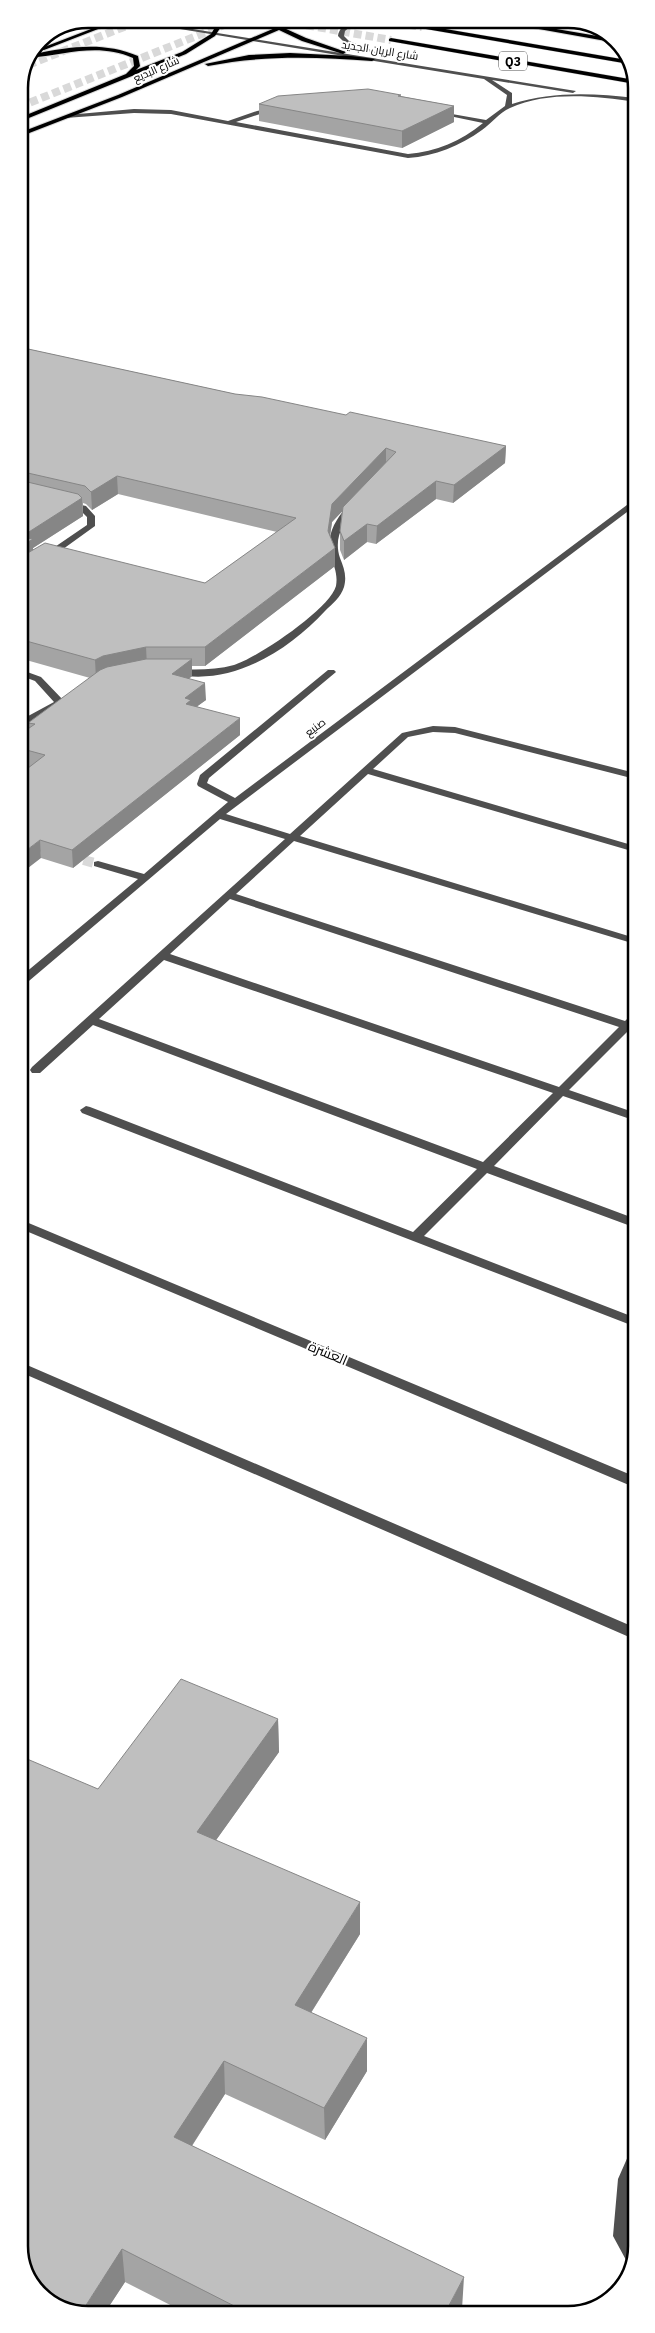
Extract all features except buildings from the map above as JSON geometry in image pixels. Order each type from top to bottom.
[{"type":"highway","name":"Q3","points":[[428,28],[620,61]]},
{"type":"highway","name":"شارع الريان الجديد","points":[[391,40],[627,81]]},
{"type":"main road","points":[[42,49],[97,28]]},
{"type":"main road","points":[[27,117],[184,53],[213,34],[217,28]]},
{"type":"main road","points":[[280,28],[317,44],[372,59]]},
{"type":"main road","name":"شارع البديع","points":[[27,133],[280,28]]},
{"type":"main road","points":[[539,28],[602,39]]},
{"type":"main road","points":[[64,40],[67,31]]},
{"type":"main road","points":[[37,55],[85,48],[127,52],[136,57],[137,66],[128,76]]},
{"type":"main road","points":[[175,72],[256,56],[306,55],[372,59]]},
{"type":"street","name":"شارع الريان الجديد","points":[[177,28],[628,99]]},
{"type":"street","points":[[345,28],[342,30],[341,36],[347,42],[412,66]]},
{"type":"street","points":[[484,77],[510,94],[508,107]]},
{"type":"street","points":[[67,117],[153,111],[230,122],[408,156],[423,156],[436,152],[479,129],[508,107],[556,97],[606,96]]},
{"type":"street","points":[[230,122],[259,112],[286,108]]},
{"type":"street","points":[[432,110],[487,122]]},
{"type":"street","points":[[164,672],[224,671],[253,663],[273,651],[316,615],[340,589],[342,568],[334,550],[337,523],[359,500]]},
{"type":"street","points":[[41,560],[91,526],[91,516],[83,508],[56,502]]},
{"type":"street","name":"صنيع","points":[[27,977],[218,815],[628,507]]},
{"type":"street","points":[[236,802],[202,784],[204,777],[331,672]]},
{"type":"street","points":[[27,675],[38,679],[65,700],[27,721]]},
{"type":"street","points":[[36,1070],[405,735],[422,730],[444,729],[628,774]]},
{"type":"street","points":[[366,770],[628,848]]},
{"type":"street","points":[[218,815],[628,939]]},
{"type":"street","points":[[98,864],[146,878]]},
{"type":"street","points":[[228,895],[628,1022]]},
{"type":"street","points":[[162,955],[628,1114]]},
{"type":"street","points":[[90,1020],[628,1221]]},
{"type":"street","points":[[415,1238],[561,1091],[628,1029]]},
{"type":"street","points":[[86,1110],[628,1320]]},
{"type":"street","name":"العشرة","points":[[27,1226],[628,1480]]},
{"type":"street","points":[[27,1370],[628,1631]]},
{"type":"street","points":[[628,2176],[622,2236],[628,2246]]},
{"type":"tunnel","points":[[33,63],[121,28]]},
{"type":"tunnel","points":[[27,104],[216,28]]},
{"type":"tunnel","points":[[322,28],[391,40]]},
{"type":"tunnel","points":[[69,856],[98,864]]}]
